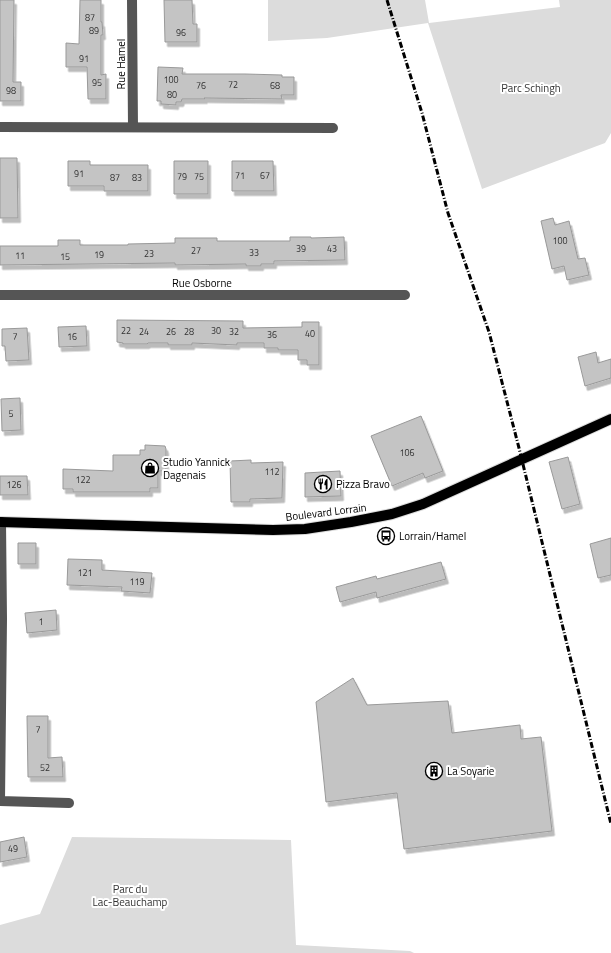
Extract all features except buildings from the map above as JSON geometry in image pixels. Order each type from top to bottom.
[{"type":"main road","name":"Boulevard Lorrain","points":[[0,522],[273,530],[305,529],[351,522],[392,514],[430,502],[611,419]]},
{"type":"street","name":"Rue Hamel","points":[[132,0],[133,127]]},
{"type":"street","points":[[0,127],[333,128]]},
{"type":"street","name":"Rue Osborne","points":[[0,295],[405,295]]},
{"type":"street","points":[[0,522],[0,801],[69,803]]},
{"type":"green space","name":"Parc Schingh","points":[[268,0],[425,0],[429,23],[560,7],[559,0],[611,0],[611,133],[605,143],[482,189],[428,23],[327,38],[268,41]]},
{"type":"green space","name":"Parc du Lac-Beauchamp","points":[[72,837],[291,840],[296,945],[410,951],[414,953],[0,953],[0,925],[40,914]]},
{"type":"railway","points":[[387,0],[422,113],[448,213],[489,332],[611,824]]},
{"type":"place","name":"Studio Yannick Dagenais","points":[[150,468]]},
{"type":"place","name":"Pizza Bravo","points":[[323,484]]},
{"type":"place","name":"Lorrain/Hamel","points":[[386,536]]},
{"type":"place","name":"La Soyarie","points":[[434,771]]}]
